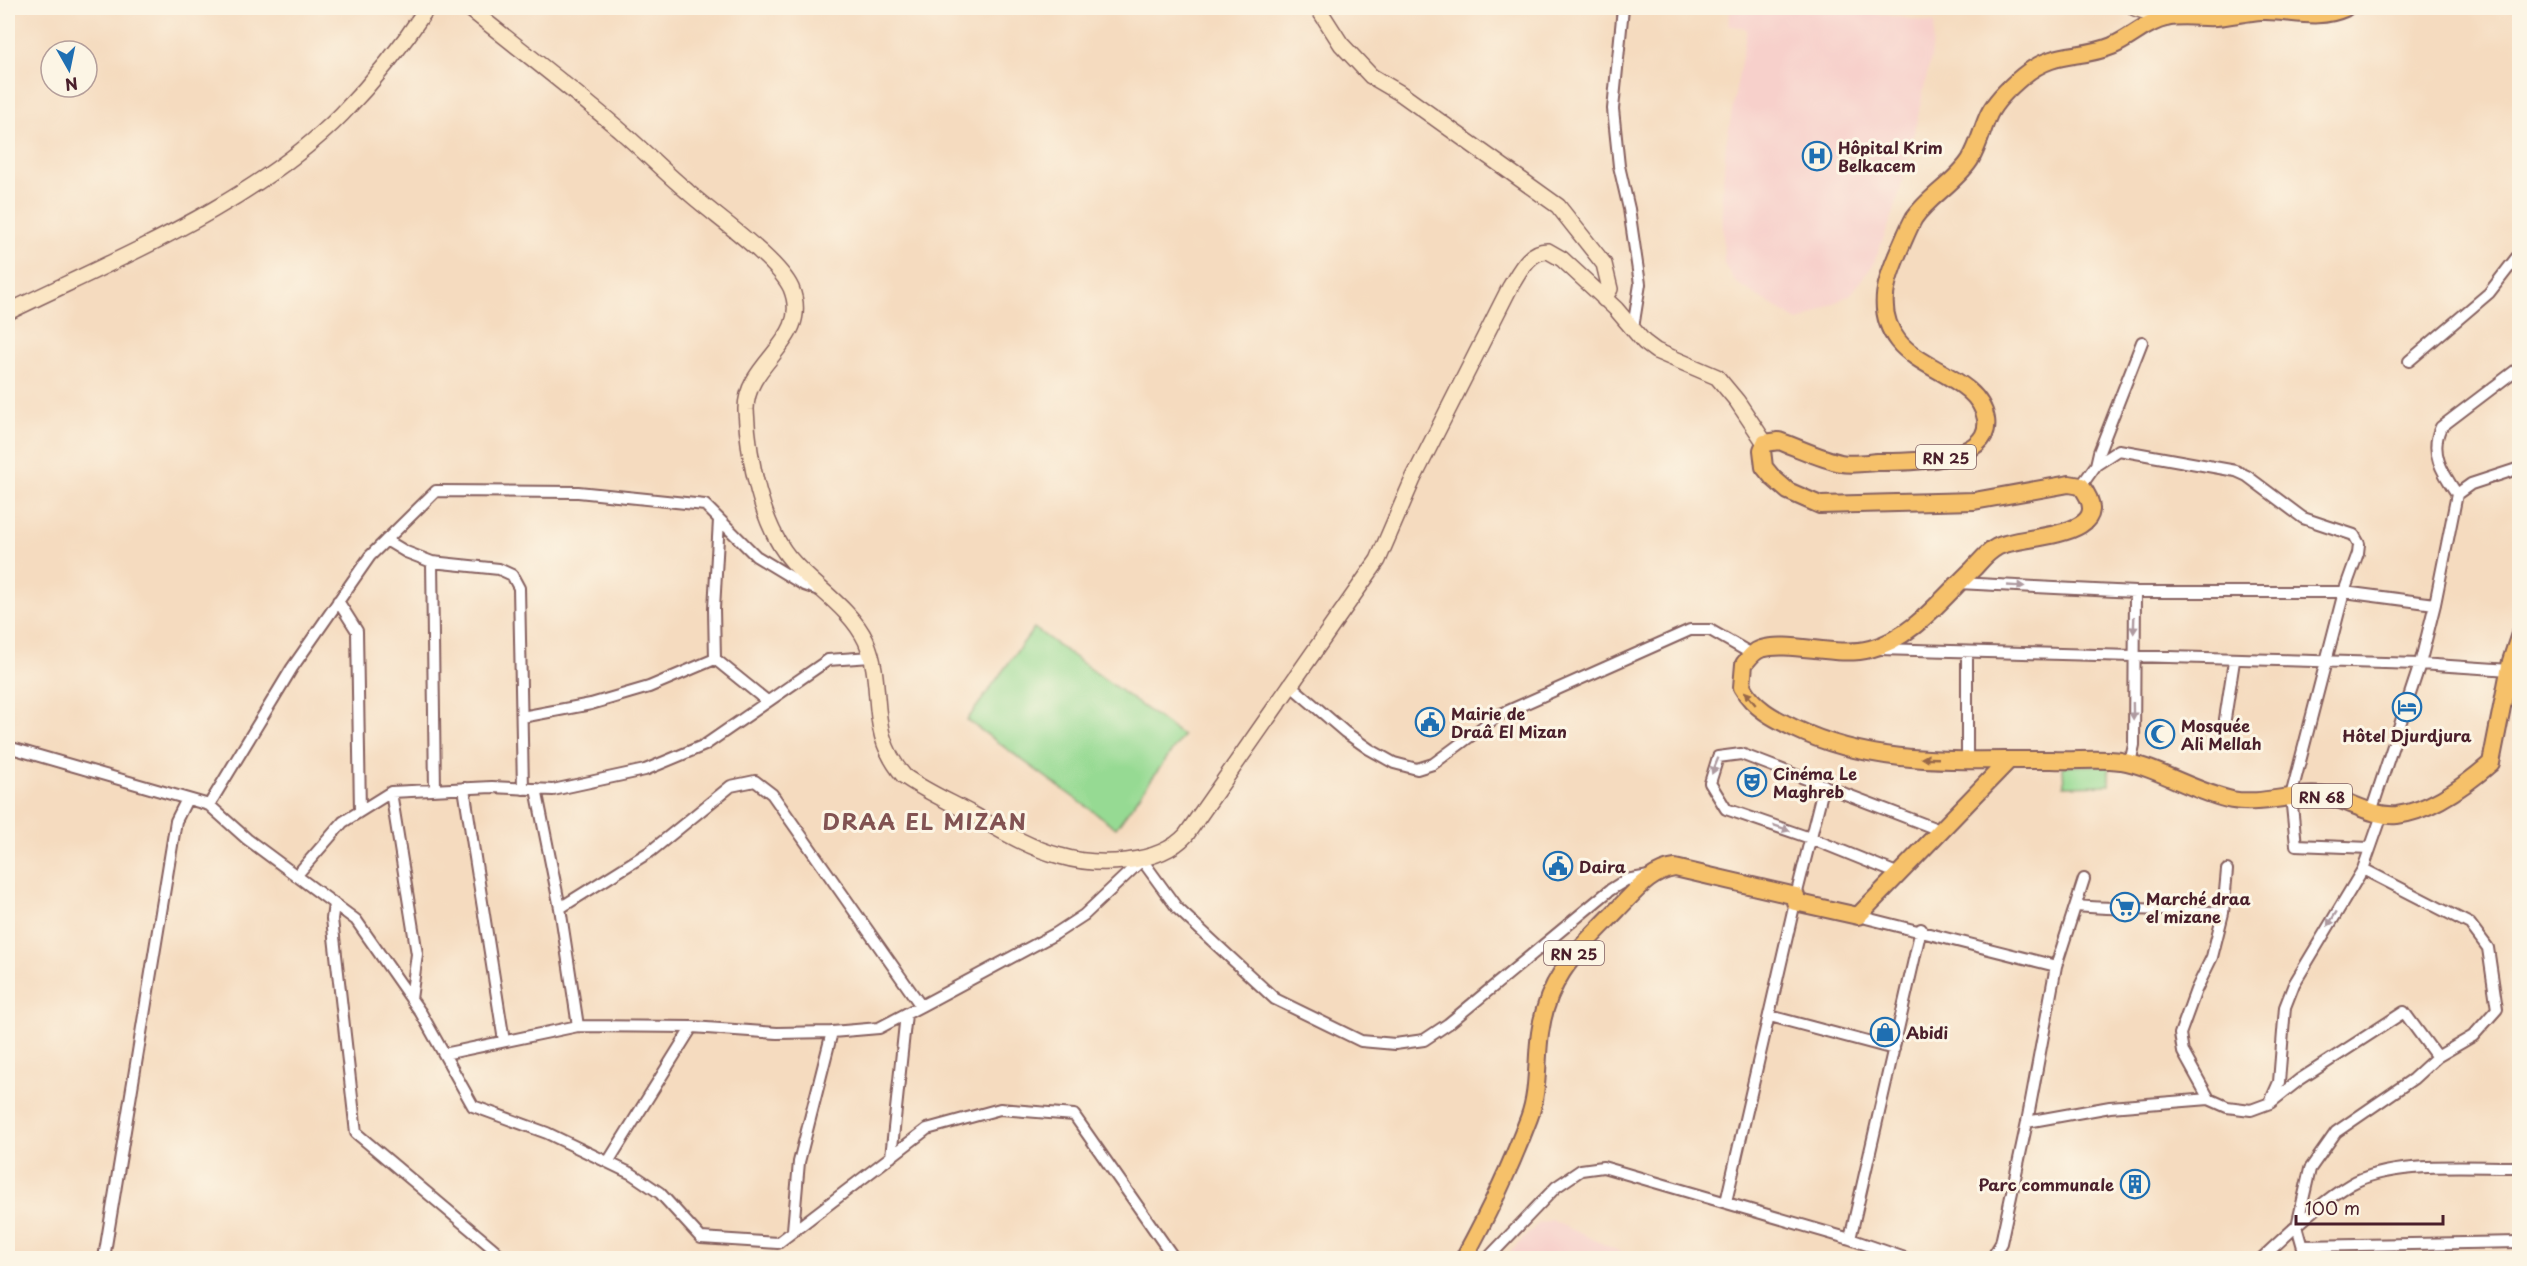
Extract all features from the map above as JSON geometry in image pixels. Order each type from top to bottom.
[{"type":"main road","points":[[8,312],[187,224],[238,194],[292,157],[341,115],[397,52],[427,8]]},
{"type":"main road","points":[[469,8],[616,126],[686,191],[767,259],[785,279],[794,298],[794,322],[788,339],[754,377],[746,407],[762,508],[776,542],[857,627],[871,657],[881,737],[895,766],[904,776],[1023,842],[1060,856],[1080,860],[1142,860],[1162,853],[1186,835],[1289,684],[1378,560],[1413,479],[1510,287],[1528,260],[1543,250],[1554,253],[1656,351],[1717,377],[1732,394],[1765,443],[1762,450],[1764,467],[1788,491],[1820,505],[1974,501],[2069,484],[2081,486],[2091,505],[2089,516],[2080,526],[2069,532],[1997,547],[1911,628],[1889,642],[1872,649],[1837,652],[1777,647],[1761,649],[1752,654],[1744,664],[1742,687],[1758,708],[1815,738],[1868,754],[2009,760]]},
{"type":"main road","points":[[1318,8],[1341,44],[1371,76],[1400,93],[1557,206],[1604,264],[1610,289],[1604,299]]},
{"type":"main road","points":[[2135,8],[2166,18]]},
{"type":"main road","name":"RN 25","points":[[1765,443],[1779,441],[1841,463],[1905,462],[1957,455],[1972,448],[1983,437],[1987,421],[1981,404],[1969,389],[1922,363],[1896,338],[1887,318],[1884,298],[1886,280],[1914,219],[1951,183],[1969,161],[1982,138],[1989,114],[2020,78],[2042,62],[2111,46],[2147,25],[2166,18],[2216,17],[2270,11],[2316,16],[2329,15],[2345,8]]},
{"type":"main road","name":"RN 68","points":[[2009,760],[2104,760],[2130,763],[2230,799],[2254,800],[2291,796],[2332,798],[2377,813],[2413,812],[2446,795],[2491,763],[2510,670],[2520,634]]},
{"type":"main road","points":[[1652,876],[1663,869],[1675,868],[1858,916],[2009,760]]},
{"type":"main road","name":"RN 25","points":[[1464,1258],[1484,1222],[1530,1117],[1540,1033],[1551,990],[1560,971],[1576,951],[1652,876]]},
{"type":"street","points":[[1623,8],[1613,109],[1619,166],[1629,209],[1640,284],[1633,328]]},
{"type":"street","points":[[2409,361],[2489,293],[2520,253]]},
{"type":"street","points":[[2096,465],[2142,342]]},
{"type":"street","points":[[2457,494],[2444,475],[2435,453],[2435,439],[2441,427],[2520,366]]},
{"type":"street","points":[[2081,486],[2096,465],[2119,450],[2236,471],[2247,476],[2303,518],[2354,536],[2359,549],[2344,592],[2328,661],[2291,796],[2296,845],[2370,848]]},
{"type":"street","points":[[2270,1102],[2279,1082],[2285,1007],[2294,984],[2363,869],[2370,848],[2377,813],[2435,604],[2457,494],[2471,484],[2520,468]]},
{"type":"street","points":[[209,805],[292,668],[370,556],[436,491],[578,492],[705,505],[756,556],[804,585],[824,592]]},
{"type":"street","points":[[719,520],[714,609],[715,659],[767,701]]},
{"type":"street","points":[[386,540],[406,552],[432,562],[499,569],[512,575],[519,588],[524,789]]},
{"type":"street","points":[[432,562],[435,790]]},
{"type":"street","points":[[1958,583],[2136,592],[2344,592],[2435,604]]},
{"type":"street","points":[[2130,763],[2134,745],[2133,657],[2136,592]]},
{"type":"street","points":[[339,601],[357,631],[360,811]]},
{"type":"street","points":[[1289,684],[1345,732],[1370,749],[1394,763],[1417,769],[1433,764],[1499,715],[1690,630],[1710,630],[1752,654]]},
{"type":"street","points":[[1872,649],[2234,661],[2420,664],[2510,670]]},
{"type":"street","points":[[1967,653],[1967,760]]},
{"type":"street","points":[[296,876],[343,822],[391,792],[464,788],[553,790],[645,770],[705,745],[828,660],[871,657]]},
{"type":"street","points":[[522,717],[591,705],[649,687],[715,659]]},
{"type":"street","points":[[2225,719],[2234,661]]},
{"type":"street","points":[[8,747],[209,805],[247,839],[356,920],[411,999],[473,1106],[548,1133],[632,1174],[660,1193],[701,1238],[778,1243],[927,1129],[999,1109],[1074,1115],[1174,1258]]},
{"type":"street","points":[[1899,874],[1810,838],[1726,809],[1710,783],[1718,757],[1741,754],[1942,831]]},
{"type":"street","points":[[560,908],[651,851],[731,786],[755,781],[772,794],[921,1006]]},
{"type":"street","points":[[1726,1202],[1824,785]]},
{"type":"street","points":[[464,788],[504,1041]]},
{"type":"street","points":[[536,789],[560,908],[578,1026]]},
{"type":"street","points":[[391,792],[417,954],[411,999]]},
{"type":"street","points":[[104,1258],[176,821],[187,799]]},
{"type":"street","points":[[444,1054],[578,1026],[692,1027],[777,1033],[879,1028],[1055,934],[1084,915],[1142,860],[1177,908],[1275,999],[1361,1041],[1395,1044],[1424,1040],[1448,1024],[1610,890],[1626,880],[1652,876]]},
{"type":"street","points":[[2306,1258],[2297,1226],[2310,1169],[2336,1132],[2413,1079],[2437,1057],[2473,1036],[2497,1009],[2488,948],[2470,924],[2363,869]]},
{"type":"street","points":[[2209,1099],[2183,1052],[2180,1034],[2196,990],[2212,957],[2223,913],[2227,870]]},
{"type":"street","points":[[1992,1258],[2001,1243],[2027,1122],[2056,966],[2084,879]]},
{"type":"street","points":[[334,904],[332,919],[356,1132],[495,1250],[500,1258]]},
{"type":"street","points":[[2076,906],[2223,913]]},
{"type":"street","points":[[1858,916],[1921,929],[2056,966]]},
{"type":"street","points":[[1850,1239],[1921,929]]},
{"type":"street","points":[[2027,1122],[2110,1107],[2209,1099],[2227,1107],[2251,1110],[2270,1102],[2299,1080],[2404,1012],[2437,1057]]},
{"type":"street","points":[[891,1157],[906,1014]]},
{"type":"street","points":[[1770,1016],[1894,1049]]},
{"type":"street","points":[[608,1162],[692,1027]]},
{"type":"street","points":[[794,1230],[798,1162],[832,1032]]},
{"type":"street","points":[[1488,1258],[1556,1187],[1581,1170],[1603,1167],[1850,1239],[1905,1258]]},
{"type":"street","points":[[2262,1258],[2297,1226],[2350,1184],[2393,1170],[2520,1167]]},
{"type":"street","points":[[2302,1246],[2520,1242]]},
{"type":"street","points":[[1865,1245],[1870,1258]]},
{"type":"shaded area","name":"Hôpital Krim Belkacem","points":[[1731,8],[1865,8],[1874,13],[1935,23],[1931,57],[1906,169],[1894,212],[1873,265],[1851,294],[1799,322],[1735,282],[1724,264],[1722,195],[1726,144],[1747,29],[1728,25]]},
{"type":"shaded area","points":[[1551,1220],[1634,1258],[1504,1258],[1539,1223]]},
{"type":"green space","points":[[1034,628],[1183,736],[1116,828],[967,720]]},
{"type":"green space","points":[[2109,765],[2109,785],[2064,786],[2063,766]]},
{"type":"place","name":"Hôpital Krim Belkacem","points":[[1817,156]]},
{"type":"place","name":"Hôtel Djurdjura","points":[[2407,707]]},
{"type":"place","name":"Mairie de Draâ El Mizan","points":[[1430,722]]},
{"type":"place","name":"Mosquée Ali Mellah","points":[[2160,734]]},
{"type":"place","name":"Cinéma Le Maghreb","points":[[1752,782]]},
{"type":"place","name":"Daira","points":[[1558,866]]},
{"type":"place","name":"Marché draa el mizane","points":[[2125,907]]},
{"type":"place","name":"Abidi","points":[[1885,1032]]},
{"type":"place","name":"Parc communale","points":[[2135,1184]]},
{"type":"district","name":"DRAA EL MIZAN","points":[[925,820]]}]
